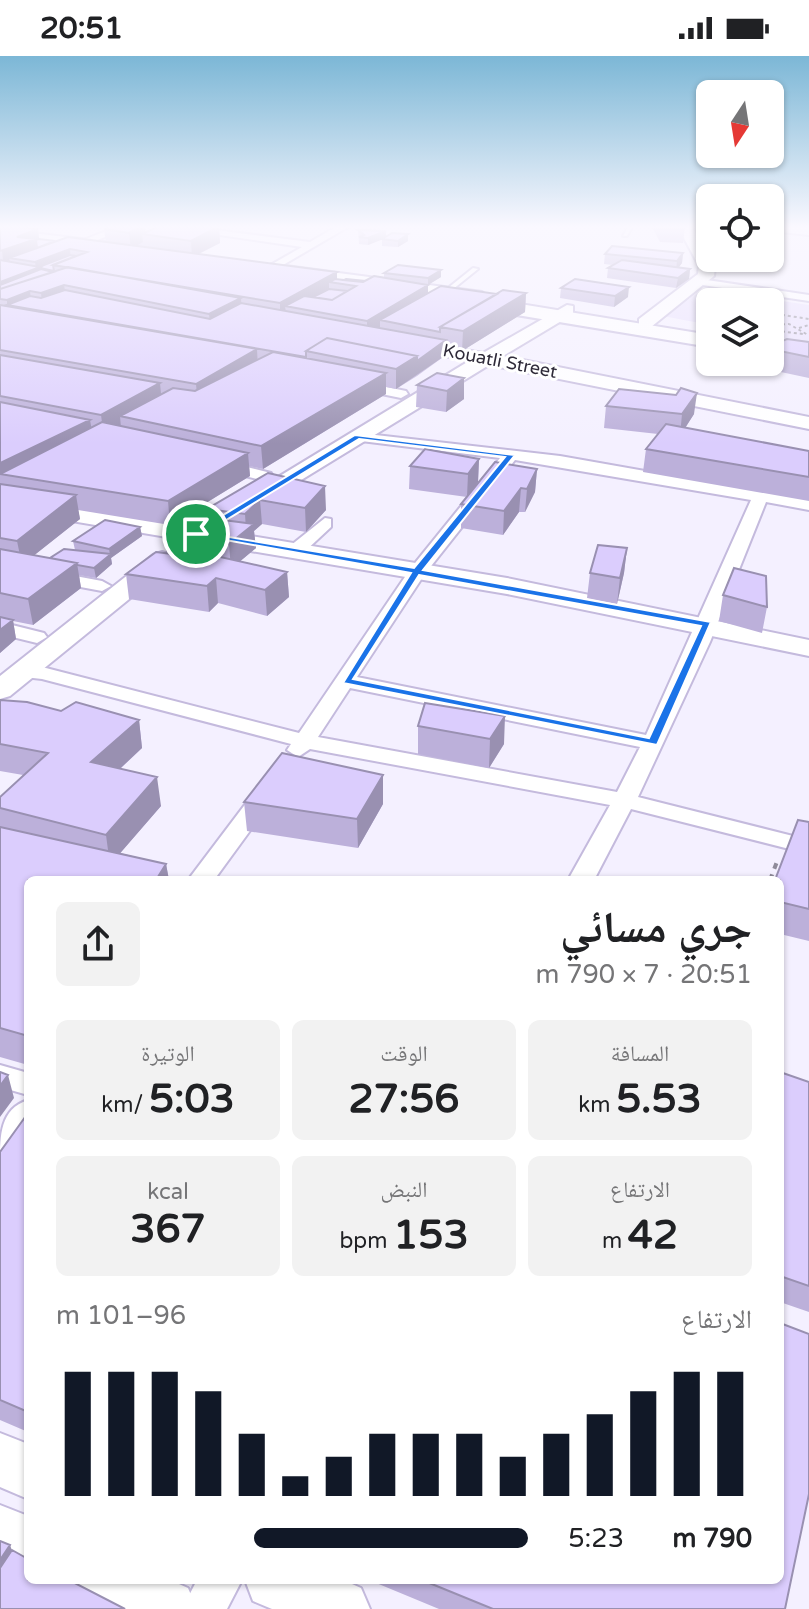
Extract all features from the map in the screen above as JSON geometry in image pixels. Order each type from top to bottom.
[{"type":"main road","points":[[450,299],[552,310],[696,338]]},
{"type":"main road","points":[[486,299],[696,332]]},
{"type":"main road","points":[[645,323],[677,299]]},
{"type":"main road","points":[[0,690],[11,669],[37,637],[102,586],[189,526],[358,437],[477,356],[552,310]]},
{"type":"main road","name":"Kouatli Street","points":[[384,338],[809,423]]},
{"type":"main road","points":[[226,499],[401,394],[477,356]]},
{"type":"main road","points":[[4,495],[189,526],[296,550],[708,624],[809,648]]},
{"type":"main road","points":[[11,669],[189,526]]},
{"type":"main road","points":[[0,1459],[24,1470]]},
{"type":"main road","points":[[0,1533],[24,1543]]},
{"type":"main road","points":[[113,1584],[167,1609]]},
{"type":"main road","points":[[283,1584],[340,1609]]},
{"type":"street","points":[[343,382],[401,394]]},
{"type":"street","points":[[358,437],[614,469],[809,505]]},
{"type":"street","points":[[204,876],[305,741],[417,572],[511,455]]},
{"type":"street","points":[[207,463],[265,476]]},
{"type":"street","points":[[583,876],[626,801],[708,624],[761,495]]},
{"type":"street","points":[[296,550],[325,523]]},
{"type":"street","points":[[0,567],[102,586]]},
{"type":"street","points":[[0,628],[37,637]]},
{"type":"street","points":[[11,669],[42,673],[305,741],[626,801],[809,847]]},
{"type":"street","points":[[347,681],[653,743]]},
{"type":"street","points":[[0,1076],[24,1083]]},
{"type":"street","points":[[0,1149],[24,1117]]},
{"type":"street","points":[[203,1609],[219,1584]]},
{"type":"path","points":[[784,315],[809,319]]},
{"type":"path","points":[[784,325],[796,317]]},
{"type":"path","points":[[789,324],[808,335]]},
{"type":"path","points":[[798,329],[809,328]]},
{"type":"path","points":[[784,330],[808,335]]},
{"type":"path","points":[[772,876],[785,841]]},
{"type":"shaded area","points":[[687,299],[696,299],[696,322],[663,316]]},
{"type":"shaded area","points":[[784,301],[809,305],[809,343],[784,339]]},
{"type":"building","points":[[21,299],[112,299],[210,319],[241,303],[446,340],[417,361],[417,356],[327,338],[306,351],[306,357],[7,305]]},
{"type":"building","points":[[136,299],[238,299],[209,314]]},
{"type":"building","points":[[259,299],[286,299],[280,303]]},
{"type":"building","points":[[297,299],[403,299],[367,321],[285,306]]},
{"type":"building","points":[[417,299],[488,299],[440,327],[440,332],[380,320]]},
{"type":"building","points":[[487,299],[515,299],[463,331],[440,327]]},
{"type":"building","points":[[0,305],[257,349],[196,384],[0,350]]},
{"type":"building","points":[[327,338],[417,356],[396,369],[306,351]]},
{"type":"building","points":[[784,340],[809,342],[809,357],[784,352]]},
{"type":"building","points":[[273,352],[386,373],[261,446],[120,416],[173,388],[195,391]]},
{"type":"building","points":[[0,355],[160,383],[101,415],[0,396]]},
{"type":"building","points":[[437,373],[464,378],[447,391],[417,385]]},
{"type":"building","points":[[681,388],[697,393],[682,414],[606,406],[619,389],[676,395]]},
{"type":"building","points":[[0,402],[90,420],[0,463]]},
{"type":"building","points":[[102,422],[248,453],[168,501],[0,474]]},
{"type":"building","points":[[666,424],[809,451],[809,477],[646,449]]},
{"type":"building","points":[[425,449],[479,459],[468,474],[410,466]]},
{"type":"building","points":[[495,462],[537,469],[527,489],[521,488],[504,511],[461,504]]},
{"type":"building","points":[[268,473],[325,486],[305,508],[260,500],[245,514],[207,509]]},
{"type":"building","points":[[0,484],[76,495],[17,541],[0,538]]},
{"type":"building","points":[[200,517],[254,524],[229,544],[207,540],[195,549],[166,544],[189,519]]},
{"type":"building","points":[[105,520],[140,527],[109,549],[73,541]]},
{"type":"building","points":[[598,545],[627,548],[620,578],[590,573]]},
{"type":"building","points":[[0,549],[77,563],[28,599],[0,593]]},
{"type":"building","points":[[64,549],[111,554],[94,568],[50,558]]},
{"type":"building","points":[[156,552],[211,559],[216,556],[287,572],[265,590],[216,578],[207,586],[126,574]]},
{"type":"building","points":[[734,568],[766,576],[767,607],[723,595]]},
{"type":"building","points":[[0,617],[13,620],[0,630]]},
{"type":"building","points":[[0,700],[27,702],[61,711],[76,702],[139,720],[91,762],[157,777],[106,835],[0,808],[0,797],[48,753],[0,744]]},
{"type":"building","points":[[425,703],[505,716],[490,739],[418,726]]},
{"type":"building","points":[[282,753],[383,775],[357,819],[244,802]]},
{"type":"building","points":[[798,820],[809,822],[809,909],[784,903],[784,876],[777,876]]},
{"type":"building","points":[[0,827],[166,864],[158,876],[24,876],[24,1035],[0,1028]]},
{"type":"building","points":[[0,1072],[8,1075],[0,1086]]},
{"type":"building","points":[[784,1073],[809,1082],[809,1286],[784,1277]]},
{"type":"building","points":[[24,1119],[24,1410],[0,1400],[0,1152]]},
{"type":"building","points":[[784,1325],[809,1334],[809,1494],[785,1609],[493,1609],[432,1584],[784,1584]]},
{"type":"building","points":[[0,1541],[10,1545],[0,1560]]},
{"type":"building","points":[[12,1550],[24,1557],[24,1584],[77,1584],[125,1609],[0,1609],[0,1568]]},
{"type":"route","points":[[196,534],[358,437],[430,448],[511,455],[417,572],[708,624],[653,743],[347,681],[417,572],[196,534]]}]
